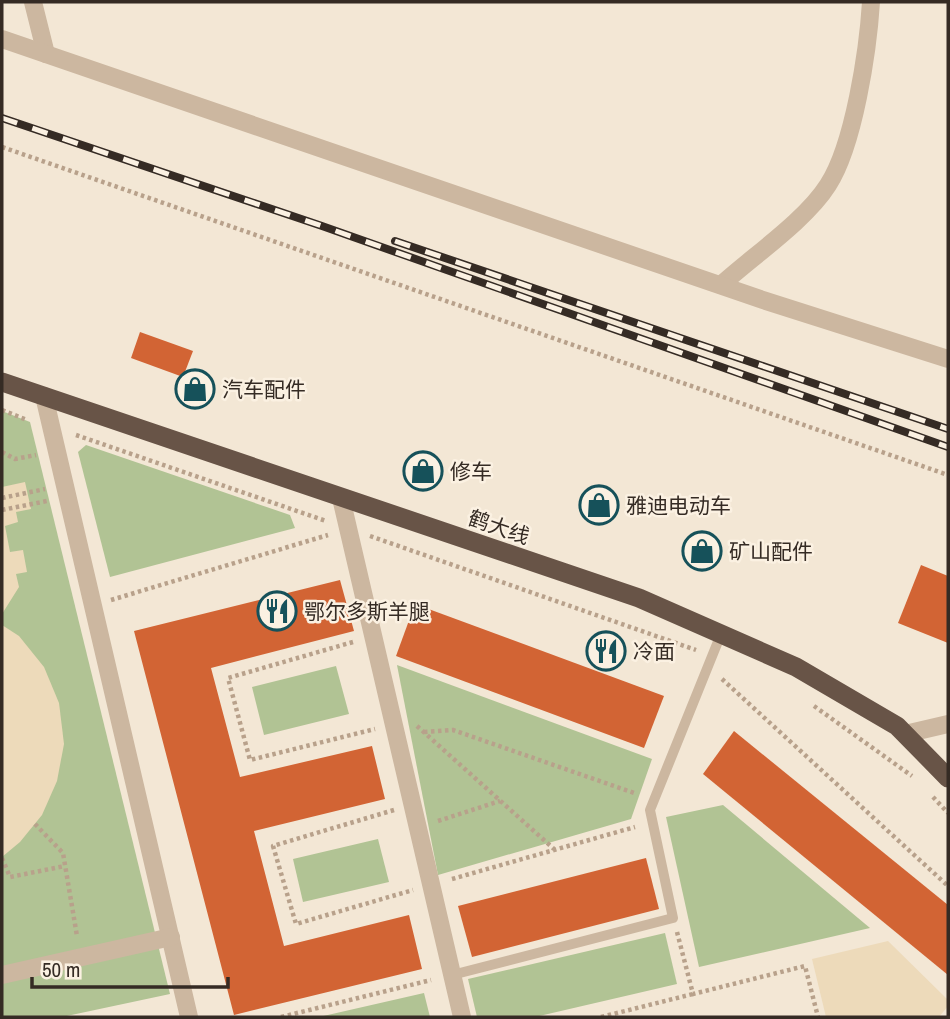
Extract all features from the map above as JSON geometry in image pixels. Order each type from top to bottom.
[{"type":"highway","name":"鹤大线","points":[[2,382],[639,598],[796,667],[897,726],[948,778]]},
{"type":"street","points":[[33,2],[46,54]]},
{"type":"street","points":[[721,285],[798,219],[828,185],[849,132],[868,45],[871,2]]},
{"type":"street","points":[[2,39],[721,285],[948,359]]},
{"type":"street","points":[[44,396],[189,1017]]},
{"type":"street","points":[[341,498],[462,1017]]},
{"type":"street","points":[[905,734],[948,724]]},
{"type":"street","points":[[2,975],[171,937]]},
{"type":"lane","points":[[452,975],[673,918],[650,810],[721,634]]},
{"type":"path","points":[[2,146],[948,475]]},
{"type":"path","points":[[2,411],[712,656]]},
{"type":"path","points":[[2,452],[15,458],[57,451]]},
{"type":"path","points":[[2,498],[67,491]]},
{"type":"path","points":[[2,510],[67,491]]},
{"type":"path","points":[[107,601],[349,529]]},
{"type":"path","points":[[373,637],[228,678],[250,760],[410,719],[554,850]]},
{"type":"path","points":[[688,647],[948,886]]},
{"type":"path","points":[[805,700],[917,779]]},
{"type":"path","points":[[424,732],[453,730],[655,800]]},
{"type":"path","points":[[925,788],[948,813]]},
{"type":"path","points":[[417,827],[500,801]]},
{"type":"path","points":[[35,824],[63,853],[80,957]]},
{"type":"path","points":[[2,858],[10,877],[65,866]]},
{"type":"path","points":[[673,918],[693,994]]},
{"type":"path","points":[[601,1017],[805,966],[818,1017]]},
{"type":"path","points":[[281,1017],[452,975]]},
{"type":"green space","points":[[2,411],[30,422],[170,994],[62,1017],[2,1017]]},
{"type":"green space","points":[[86,445],[290,515],[295,528],[110,577],[78,452]]},
{"type":"green space","points":[[397,665],[652,759],[631,819],[438,875]]},
{"type":"green space","points":[[336,666],[349,714],[264,735],[252,687]]},
{"type":"green space","points":[[723,805],[870,928],[699,967],[666,817]]},
{"type":"green space","points":[[378,839],[389,882],[303,902],[293,859]]},
{"type":"green space","points":[[665,933],[677,984],[535,1017],[477,1017],[468,979]]},
{"type":"green space","points":[[424,993],[430,1017],[319,1017]]},
{"type":"shaded area","points":[[25,482],[31,509],[16,512],[18,522],[5,526],[10,552],[23,550],[27,572],[16,574],[19,587],[2,614],[2,487]]},
{"type":"shaded area","points":[[2,625],[19,636],[44,667],[59,703],[64,744],[57,781],[42,815],[20,842],[2,857]]},
{"type":"shaded area","points":[[888,941],[948,1000],[948,1006],[939,1017],[826,1017],[812,959]]},
{"type":"building","points":[[140,332],[193,351],[183,377],[131,358]]},
{"type":"building","points":[[921,565],[948,576],[948,643],[898,623]]},
{"type":"building","points":[[340,580],[354,631],[211,668],[240,777],[372,746],[385,799],[254,831],[284,946],[409,915],[422,969],[234,1015],[134,631]]},
{"type":"building","points":[[415,604],[664,696],[644,748],[396,656]]},
{"type":"building","points":[[734,731],[948,905],[948,975],[703,774]]},
{"type":"building","points":[[646,858],[659,909],[472,957],[458,906]]},
{"type":"railway","points":[[2,118],[322,226],[948,447]]},
{"type":"railway","points":[[395,241],[948,429]]},
{"type":"place","name":"汽车配件","points":[[195,389]]},
{"type":"place","name":"修车","points":[[423,471]]},
{"type":"place","name":"雅迪电动车","points":[[599,505]]},
{"type":"place","name":"矿山配件","points":[[702,551]]},
{"type":"place","name":"鄂尔多斯羊腿","points":[[277,611]]},
{"type":"place","name":"冷面","points":[[606,651]]}]
